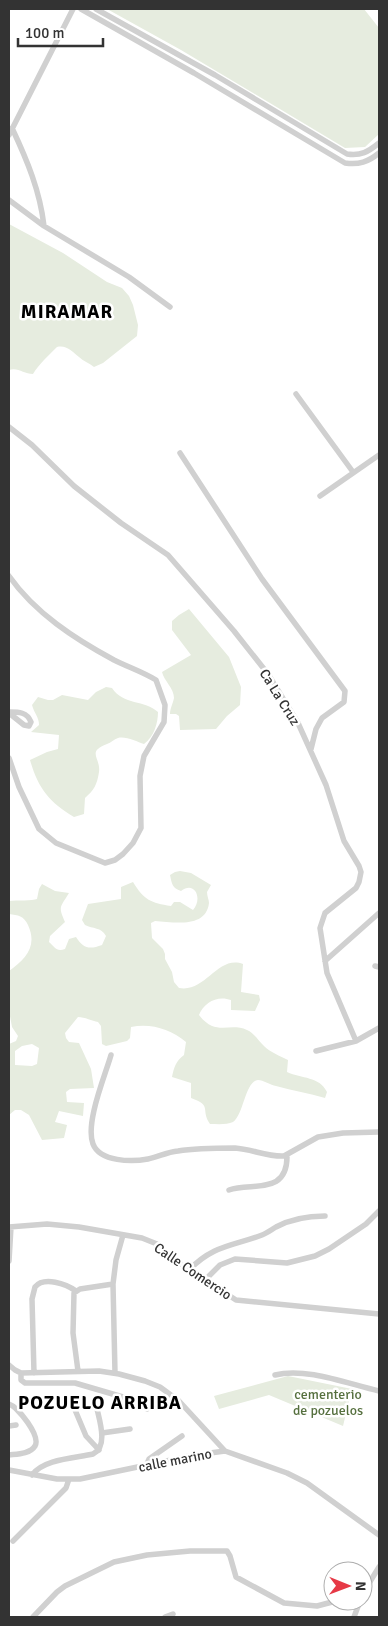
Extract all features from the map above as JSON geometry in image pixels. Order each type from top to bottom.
[{"type":"street","points":[[9,135],[73,9]]},
{"type":"street","points":[[81,9],[194,73],[345,163],[356,165],[369,162],[379,154]]},
{"type":"street","points":[[96,9],[214,75],[347,154],[367,153],[379,143]]},
{"type":"street","points":[[12,128],[28,162],[42,208],[44,226]]},
{"type":"street","points":[[9,200],[44,226],[129,277],[170,306]]},
{"type":"street","points":[[296,394],[353,472]]},
{"type":"street","name":"Ca La Cruz","points":[[9,427],[32,445],[74,486],[121,523],[168,555],[234,631],[268,674],[298,723],[326,785],[344,841],[361,872],[356,888],[325,914],[320,928],[327,973],[356,1041]]},
{"type":"street","points":[[180,453],[262,579],[345,691],[344,702],[322,718],[316,729],[310,749]]},
{"type":"street","points":[[320,496],[379,455]]},
{"type":"street","points":[[9,576],[21,593],[48,617],[114,660],[156,680],[165,705],[164,722],[142,762],[140,776],[141,828],[133,843],[115,860],[105,863],[56,843],[39,829],[19,787],[9,758]]},
{"type":"street","points":[[325,960],[379,913]]},
{"type":"street","points":[[316,1050],[356,1041],[379,1028]]},
{"type":"street","points":[[111,1054],[98,1096],[92,1130],[94,1146],[102,1154],[116,1159],[142,1160],[179,1151],[229,1148],[254,1150],[278,1156],[287,1155],[306,1142],[326,1135],[379,1132]]},
{"type":"street","points":[[229,1190],[259,1187],[276,1181],[285,1171],[287,1155]]},
{"type":"street","points":[[205,1280],[220,1265],[235,1259],[287,1263],[315,1256],[329,1249],[366,1224],[379,1211]]},
{"type":"street","points":[[189,1270],[198,1260],[214,1250],[263,1234],[296,1219],[325,1216]]},
{"type":"street","name":"Calle Comercio","points":[[10,1227],[47,1224],[79,1227],[142,1238],[157,1244],[189,1270],[236,1300],[379,1314]]},
{"type":"street","points":[[9,1261],[10,1227]]},
{"type":"street","points":[[114,1374],[112,1284],[123,1235]]},
{"type":"street","points":[[34,1374],[32,1300],[35,1287],[42,1282],[58,1283],[76,1291]]},
{"type":"street","points":[[78,1371],[72,1320],[74,1295],[80,1289],[112,1284]]},
{"type":"street","points":[[9,1365],[21,1373],[78,1371],[114,1374],[145,1381],[173,1396],[225,1451]]},
{"type":"street","points":[[275,1375],[301,1372],[379,1391]]},
{"type":"street","points":[[21,1373],[20,1380],[25,1383],[81,1384],[140,1402],[147,1409]]},
{"type":"street","points":[[70,1398],[86,1436],[99,1450]]},
{"type":"street","points":[[9,1404],[19,1411],[29,1425],[36,1440],[34,1447],[27,1452],[9,1455]]},
{"type":"street","points":[[32,1474],[44,1465],[93,1454],[99,1450],[102,1432],[97,1409]]},
{"type":"street","points":[[9,1426],[16,1425]]},
{"type":"street","points":[[102,1432],[130,1429]]},
{"type":"street","points":[[146,1466],[149,1458],[182,1436]]},
{"type":"street","name":"calle marino","points":[[11,1471],[56,1479],[69,1479],[105,1475],[195,1455],[225,1451],[287,1472],[307,1483],[379,1535]]},
{"type":"street","points":[[9,1477],[11,1471]]},
{"type":"street","points":[[13,1541],[66,1488],[69,1479]]},
{"type":"street","points":[[33,1617],[57,1592],[114,1562],[147,1555],[190,1551],[226,1552],[230,1556],[236,1577],[284,1603],[317,1606],[323,1604]]},
{"type":"street","points":[[165,1617],[173,1614]]},
{"type":"green space","points":[[107,9],[364,9],[379,28],[379,134],[365,147],[345,148],[181,50]]},
{"type":"green space","points":[[9,224],[63,253],[107,282],[122,288],[129,296],[133,305],[138,325],[137,336],[103,363],[94,367],[69,349],[57,347],[33,374],[15,369],[9,370]]},
{"type":"green space","points":[[189,609],[229,657],[241,687],[240,705],[216,729],[180,730],[179,716],[170,714],[174,694],[162,672],[191,655],[172,630],[172,621]]},
{"type":"green space","points":[[106,687],[112,688],[128,700],[153,708],[158,712],[157,721],[153,734],[144,744],[128,738],[121,738],[97,750],[96,756],[99,772],[96,784],[85,798],[84,814],[74,817],[51,800],[33,770],[30,760],[58,749],[59,735],[31,732],[39,725],[32,705],[38,697],[53,700],[62,695],[88,700],[96,692]]},
{"type":"green space","points":[[175,872],[191,873],[211,885],[207,892],[209,903],[207,911],[202,917],[188,922],[155,921],[151,923],[152,938],[163,949],[174,982],[179,988],[188,988],[197,985],[226,965],[234,963],[243,964],[241,992],[259,995],[260,1000],[255,1011],[231,1010],[231,1000],[221,998],[204,1006],[199,1015],[211,1026],[234,1027],[249,1031],[266,1048],[288,1060],[287,1072],[315,1080],[324,1087],[327,1092],[325,1098],[258,1080],[250,1086],[240,1112],[233,1122],[210,1124],[202,1103],[191,1098],[191,1083],[172,1077],[176,1064],[184,1055],[186,1042],[167,1030],[138,1026],[131,1027],[130,1038],[127,1041],[106,1046],[102,1044],[101,1026],[98,1022],[78,1017],[65,1033],[66,1038],[69,1042],[79,1043],[91,1069],[94,1088],[70,1089],[66,1092],[67,1102],[84,1103],[83,1116],[59,1111],[55,1122],[67,1125],[64,1138],[42,1140],[29,1115],[21,1110],[15,1110],[9,1115],[9,1044],[16,1041],[18,1036],[12,1027],[9,1011],[9,971],[25,957],[32,940],[25,920],[9,914],[9,901],[37,899],[42,884],[55,891],[69,893],[61,907],[61,913],[65,922],[50,936],[49,942],[56,949],[62,950],[65,949],[69,939],[76,937],[84,946],[93,947],[102,945],[106,936],[99,930],[85,925],[82,920],[88,904],[121,899],[121,887],[133,882],[145,897],[153,902],[171,906],[174,902],[180,902],[193,910],[197,901],[196,892],[190,888],[181,891],[174,887],[170,875]],"holes":[[[32,1044],[39,1048],[37,1064],[32,1066],[15,1065],[15,1051],[22,1046]]]},
{"type":"green space","name":"cementerio de pozuelos","points":[[288,1376],[352,1389],[343,1426],[269,1395],[219,1409],[214,1396]]},
{"type":"district","name":"MIRAMAR","points":[[67,311]]},
{"type":"district","name":"POZUELO ARRIBA","points":[[100,1402]]}]
